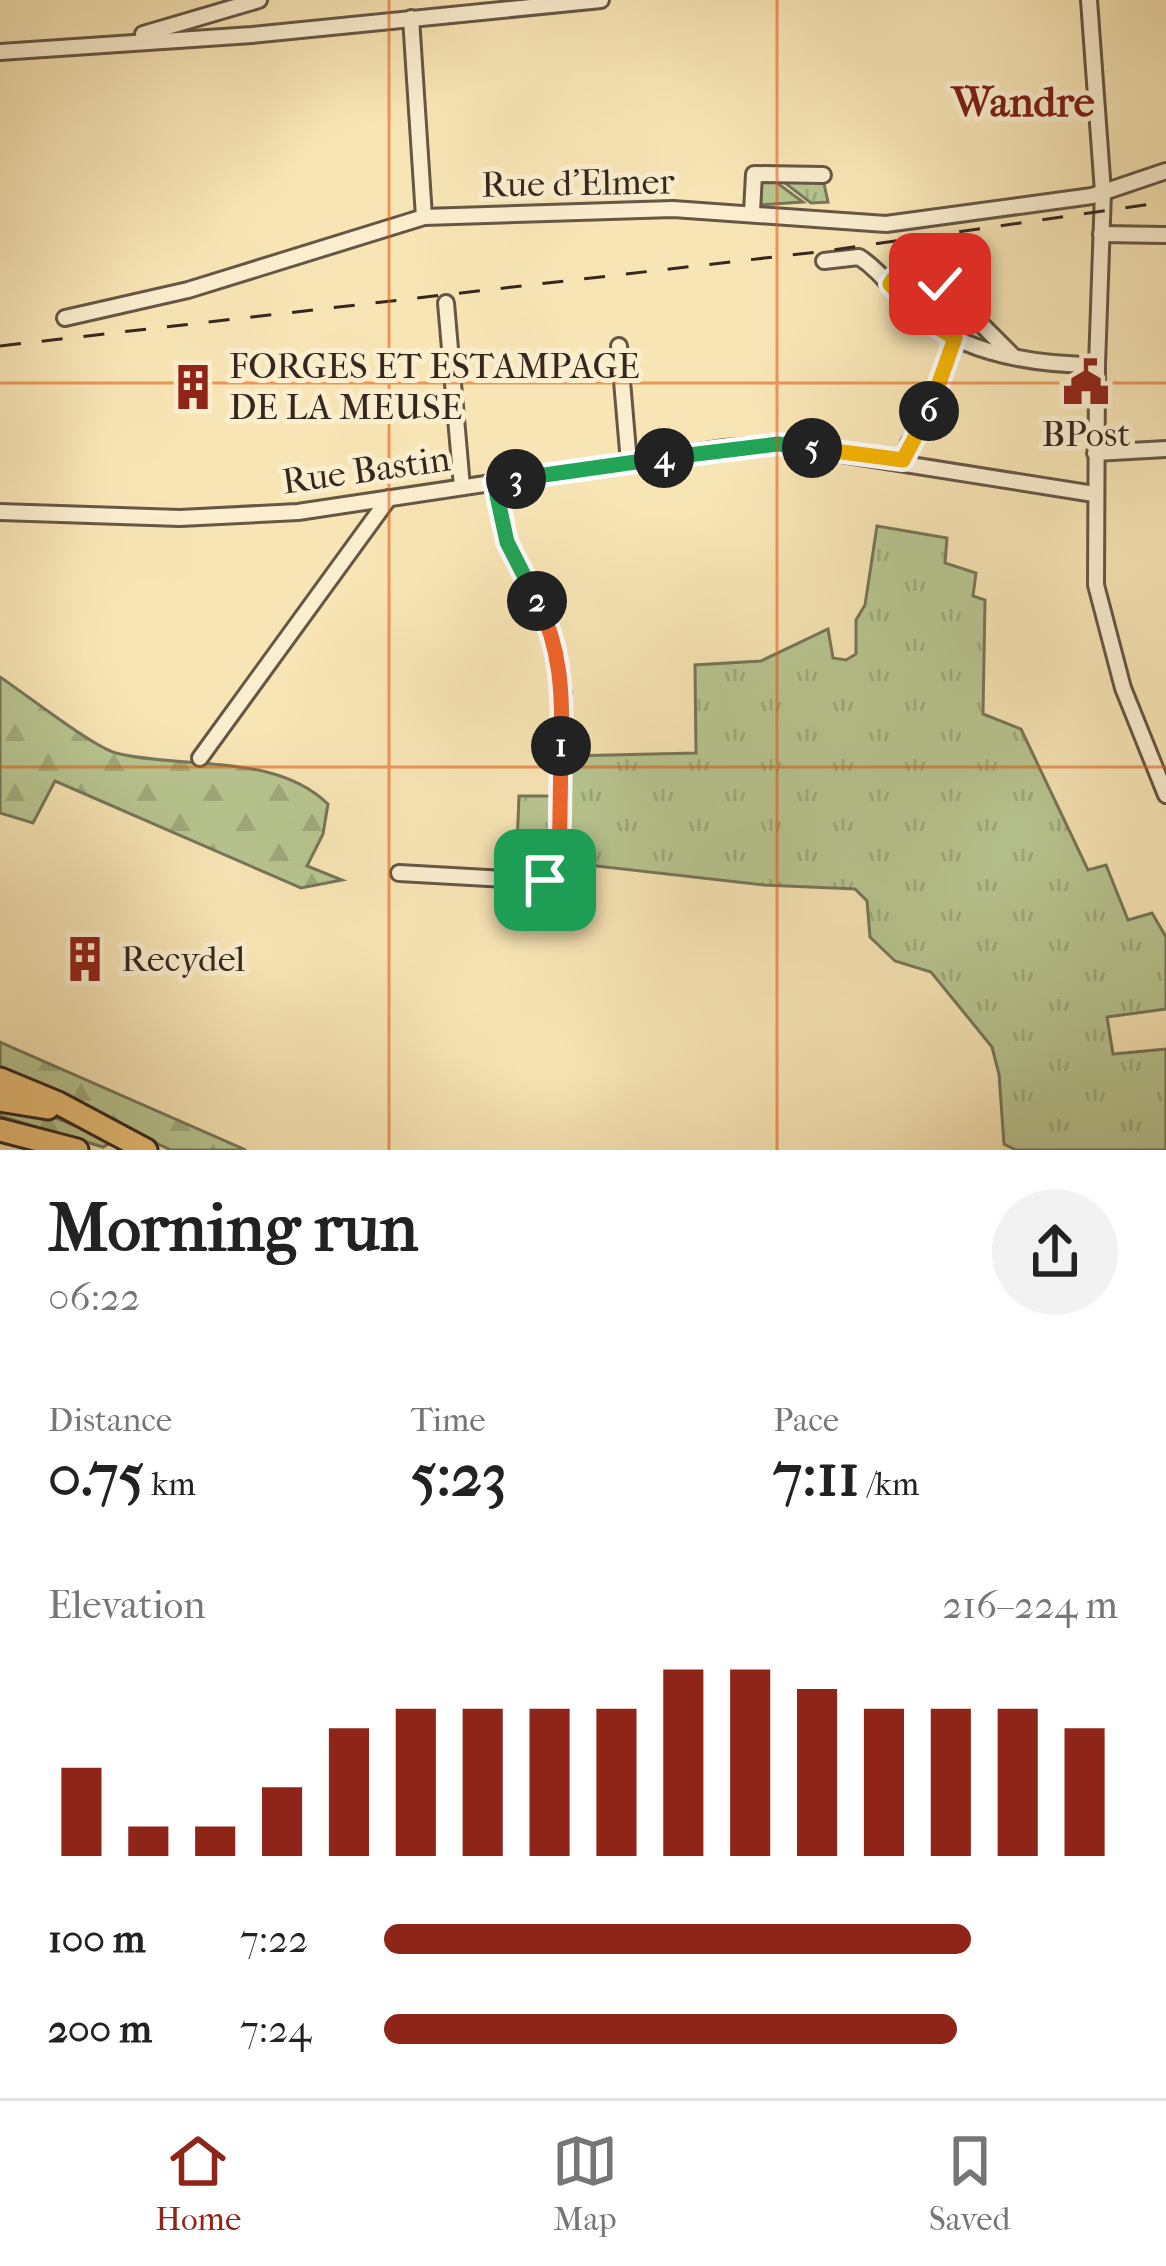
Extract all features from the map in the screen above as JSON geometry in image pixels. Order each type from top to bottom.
[{"type":"highway","points":[[0,1079],[58,1103],[146,1150]]},
{"type":"highway","points":[[0,1100],[88,1120]]},
{"type":"highway","points":[[0,1130],[77,1150]]},
{"type":"highway","points":[[0,1144],[24,1150]]},
{"type":"street","points":[[131,41],[259,0]]},
{"type":"street","points":[[0,52],[252,34],[601,0]]},
{"type":"street","points":[[1089,0],[1103,192],[1094,494],[1096,586],[1144,745],[1166,794]]},
{"type":"street","points":[[411,18],[424,217]]},
{"type":"street","name":"Rue d'Elmer","points":[[65,318],[188,290],[424,217],[673,209],[886,224],[1103,192],[1166,171]]},
{"type":"street","points":[[752,212],[754,174],[823,175]]},
{"type":"street","points":[[1101,234],[1166,235]]},
{"type":"street","points":[[824,261],[859,257],[916,314],[986,352],[1036,364],[1097,365]]},
{"type":"street","points":[[890,284],[902,274],[920,271],[953,295],[1012,355]]},
{"type":"street","points":[[446,303],[462,487]]},
{"type":"street","points":[[903,460],[925,423],[955,338]]},
{"type":"street","points":[[619,346],[629,463]]},
{"type":"street","name":"Rue Bastin","points":[[0,512],[180,518],[298,512],[778,444],[903,460],[1094,494]]},
{"type":"street","points":[[1095,454],[1166,449]]},
{"type":"street","points":[[399,873],[559,882],[560,673],[545,615],[507,542],[494,482]]},
{"type":"street","points":[[200,758],[389,498]]},
{"type":"green space","points":[[823,179],[828,202],[811,203],[781,180]]},
{"type":"green space","points":[[773,180],[803,202],[758,205],[758,181]]},
{"type":"green space","points":[[877,526],[947,538],[945,563],[976,573],[973,596],[985,600],[983,714],[1021,729],[1088,870],[1106,865],[1128,920],[1152,913],[1166,937],[1166,1009],[1107,1017],[1113,1054],[1166,1049],[1166,1150],[1016,1150],[1004,1144],[999,1074],[992,1047],[931,972],[895,961],[870,937],[867,901],[855,889],[764,885],[588,865],[565,876],[567,756],[696,753],[695,665],[761,661],[828,629],[833,658],[846,660],[856,654],[856,620],[865,605]]},
{"type":"green space","points":[[0,677],[116,753],[255,769],[306,788],[328,804],[323,834],[307,866],[342,880],[301,888],[55,781],[33,823],[0,813]]},
{"type":"green space","points":[[519,796],[552,796],[551,876],[516,871]]},
{"type":"green space","points":[[0,1042],[246,1150],[171,1150],[0,1070]]},
{"type":"green space","points":[[0,1105],[44,1113],[113,1141],[103,1147],[0,1116]]},
{"type":"railway","points":[[0,346],[826,251],[1166,202]]},
{"type":"place","name":"BPost","points":[[1086,382]]},
{"type":"place","name":"FORGES ET ESTAMPAGE DE LA MEUSE","points":[[193,387]]},
{"type":"place","name":"Recydel","points":[[85,959]]},
{"type":"district","name":"Wandre","points":[[1023,102]]},
{"type":"route","points":[[545,880],[559,882],[563,694],[545,615],[507,542],[494,482],[778,444],[903,460],[925,423],[955,338],[916,314],[890,284],[914,270],[940,284]]}]
